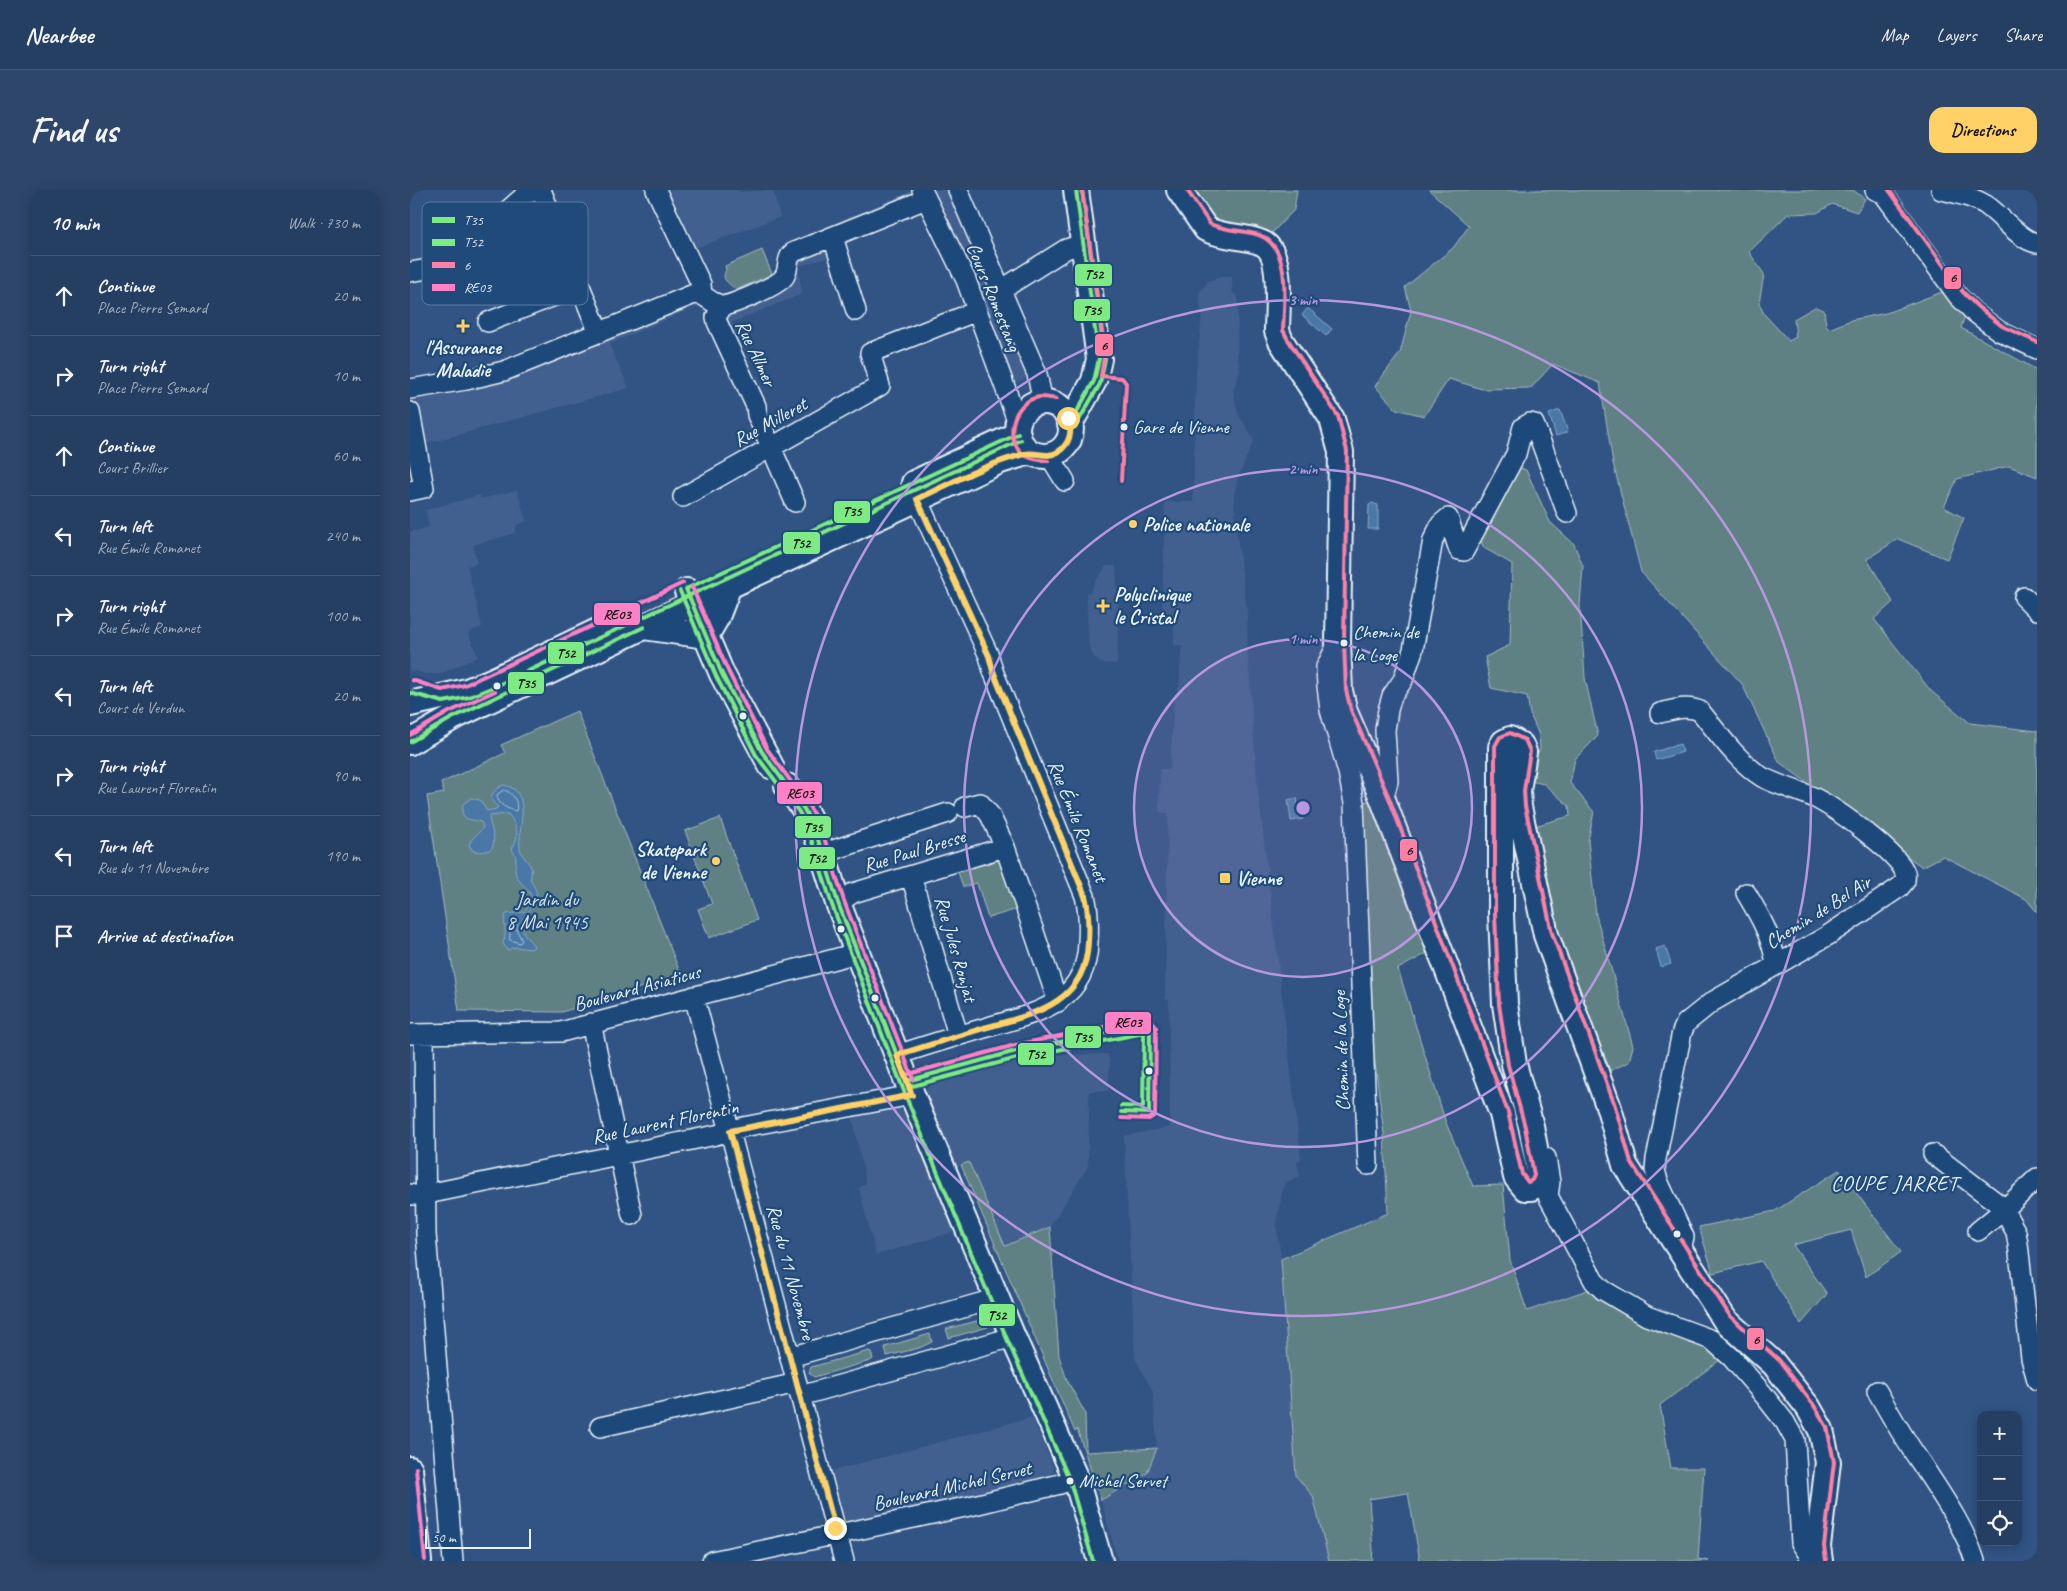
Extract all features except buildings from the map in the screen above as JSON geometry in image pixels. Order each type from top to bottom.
[{"type":"main road","points":[[1070,424],[1094,381],[1099,354],[1076,190]]},
{"type":"main road","points":[[1179,190],[1206,229],[1262,243],[1271,251],[1277,266],[1277,331],[1281,341],[1332,419],[1341,452],[1338,642],[1340,691],[1344,712],[1383,800],[1502,1114],[1516,1177],[1525,1188],[1532,1188],[1537,1184],[1540,1175],[1531,1126],[1514,1064],[1502,974],[1501,747],[1504,742],[1510,739],[1521,745],[1524,752],[1518,791],[1519,807],[1552,952],[1609,1108],[1625,1165],[1725,1320],[1774,1364],[1808,1407],[1822,1430],[1828,1462],[1818,1546],[1820,1561]]},
{"type":"main road","points":[[1029,441],[1021,416],[1030,406],[1049,404],[1097,369]]},
{"type":"main road","points":[[706,636],[718,617],[733,579],[1029,441],[1060,450],[1068,441],[1071,433],[1070,424],[1065,412],[1049,404]]},
{"type":"main road","points":[[410,704],[467,690],[494,680],[682,598],[733,579],[1007,458],[1029,441]]},
{"type":"main road","points":[[410,742],[452,718],[644,627],[682,598]]},
{"type":"main road","points":[[682,598],[706,636],[722,674],[771,766]]},
{"type":"main road","points":[[644,627],[706,636]]},
{"type":"main road","points":[[410,686],[442,696]]},
{"type":"main road","points":[[787,786],[810,818],[824,853],[838,903],[912,1095],[1013,1337],[1076,1479],[1100,1561]]},
{"type":"main road","points":[[410,1469],[419,1561]]},
{"type":"street","points":[[517,202],[531,190]]},
{"type":"street","points":[[541,190],[546,202]]},
{"type":"street","points":[[656,190],[701,284],[702,294]]},
{"type":"street","name":"Cours Romestang","points":[[958,190],[1049,404]]},
{"type":"street","points":[[1941,190],[1960,194],[1985,205],[2025,239],[2037,243]]},
{"type":"street","points":[[1882,191],[1958,296],[1974,312],[1999,331],[2037,349]]},
{"type":"street","points":[[410,389],[490,375],[694,294],[702,294],[723,306],[778,283],[786,275],[789,257],[794,252],[924,194]]},
{"type":"street","name":"Cours Romestang","points":[[924,194],[966,280],[1029,441],[1065,481]]},
{"type":"street","points":[[833,236],[856,311]]},
{"type":"street","points":[[1001,290],[1066,248],[1084,244]]},
{"type":"street","points":[[488,322],[531,305]]},
{"type":"street","points":[[588,305],[599,333]]},
{"type":"street","name":"Rue Allmer","points":[[723,306],[716,317],[717,322],[756,406],[757,415],[795,502]]},
{"type":"street","name":"Rue Milleret","points":[[683,497],[880,386],[870,353],[977,311]]},
{"type":"street","points":[[410,412],[417,490]]},
{"type":"street","points":[[1383,800],[1388,781],[1385,730],[1388,710],[1392,696],[1404,680],[1413,650],[1433,540],[1441,524],[1448,518],[1459,550],[1464,551],[1516,454],[1523,427],[1530,422],[1534,424],[1567,513]]},
{"type":"street","name":"Rue Émile Romanet","points":[[897,1055],[958,1035],[1029,1016],[1058,1002],[1075,985],[1086,961],[1089,914],[1085,896],[993,671],[989,656],[917,499]]},
{"type":"street","name":"Chemin de la Loge","points":[[1338,642],[1326,667],[1327,686],[1330,710],[1348,772],[1354,803],[1368,1165]]},
{"type":"street","name":"Chemin de Bel Air","points":[[1660,713],[1684,708],[1693,708],[1700,711],[1749,767],[1762,777],[1816,798],[1834,809],[1886,849],[1905,873],[1906,881],[1900,888],[1827,936],[1704,1008],[1686,1023],[1682,1032],[1655,1170],[1658,1181],[1684,1237],[1678,1247]]},
{"type":"street","points":[[824,853],[964,808],[990,815],[1005,847],[1058,1002]]},
{"type":"street","name":"Rue Paul Bresse","points":[[838,903],[853,893],[1005,847]]},
{"type":"street","name":"Rue Jules Ronjat","points":[[911,876],[958,1035]]},
{"type":"street","points":[[1746,893],[1762,920],[1775,954],[1776,965]]},
{"type":"street","name":"Boulevard Asiaticus","points":[[417,1035],[560,1032],[857,952]]},
{"type":"street","name":"Rue du 11 Novembre","points":[[694,996],[844,1561]]},
{"type":"street","points":[[591,1023],[632,1215]]},
{"type":"street","points":[[417,1035],[418,1194],[426,1234],[453,1561]]},
{"type":"street","name":"Rue Laurent Florentin","points":[[418,1194],[912,1095]]},
{"type":"street","points":[[1531,1126],[1539,1134],[1548,1163],[1550,1182],[1548,1196],[1594,1281],[1602,1290],[1648,1316],[1712,1340],[1745,1373],[1785,1422],[1795,1440],[1801,1543],[1813,1561]]},
{"type":"street","points":[[1933,1154],[2005,1208],[2006,1214],[2016,1232],[2037,1380]]},
{"type":"street","points":[[1978,1231],[2034,1185]]},
{"type":"street","points":[[790,1357],[998,1298]]},
{"type":"street","points":[[600,1427],[798,1389],[1013,1337]]},
{"type":"street","points":[[1877,1391],[1898,1429],[1953,1513],[1975,1561]]},
{"type":"street","name":"Boulevard Michel Servet","points":[[712,1561],[970,1506],[1076,1479]]},
{"type":"shaded area","points":[[669,190],[739,190],[740,192],[773,190],[780,217],[696,248]]},
{"type":"shaded area","points":[[914,190],[949,190],[1029,377],[1000,390],[970,308],[925,210],[840,246],[841,254],[798,266],[802,294],[713,330],[702,304],[609,344],[629,388],[410,448],[410,395],[478,379],[705,283],[714,293],[726,296],[774,277],[784,252],[799,238]]},
{"type":"shaded area","points":[[1223,276],[1232,276],[1232,291],[1238,298],[1237,355],[1240,370],[1233,391],[1238,414],[1254,440],[1238,477],[1234,495],[1235,521],[1247,611],[1248,656],[1257,781],[1301,1159],[1297,1162],[1300,1176],[1284,1183],[1276,1223],[1281,1259],[1296,1476],[1327,1459],[1334,1561],[1118,1561],[1101,1500],[1147,1473],[1157,1448],[1153,1392],[1135,1358],[1124,1136],[1170,1127],[1169,1000],[1165,999],[1168,813],[1159,812],[1160,769],[1170,769],[1174,696],[1179,687],[1182,645],[1174,645],[1174,622],[1162,620],[1165,502],[1193,502],[1196,375],[1202,315],[1199,293],[1208,281]]},
{"type":"shaded area","points":[[517,490],[526,521],[517,525],[515,533],[473,545],[477,563],[467,566],[482,627],[468,633],[478,657],[439,674],[426,674],[410,670],[410,532],[429,527],[426,510],[480,495],[481,499]]},
{"type":"shaded area","name":"Polyclinique le Cristal","points":[[1105,566],[1116,566],[1117,591],[1119,591],[1117,664],[1101,663],[1094,657],[1089,646],[1086,593],[1090,593]]},
{"type":"shaded area","points":[[1107,1054],[1110,1061],[1108,1091],[1089,1091],[1088,1166],[1050,1227],[1005,1246],[970,1162],[957,1167],[926,1096],[927,1089],[933,1084],[984,1068],[1055,1055]]},
{"type":"shaded area","points":[[894,1106],[903,1111],[956,1231],[876,1255],[859,1188],[866,1183],[852,1115]]},
{"type":"shaded area","points":[[1032,1417],[1053,1467],[1053,1472],[1046,1478],[845,1524],[832,1471]]},
{"type":"green space","points":[[1186,190],[1297,190],[1294,210],[1272,233],[1256,226],[1234,227],[1214,222]]},
{"type":"green space","points":[[1429,190],[1853,190],[1865,199],[1857,212],[1832,204],[1817,213],[1788,214],[1749,252],[1764,274],[1759,303],[1764,314],[1789,341],[1796,337],[1794,319],[1815,307],[1824,310],[1826,326],[1829,329],[1851,320],[1886,313],[1942,292],[1965,315],[1961,328],[2037,370],[2037,477],[2009,466],[1957,479],[1944,507],[1964,518],[1947,559],[1898,539],[1867,559],[1893,602],[1874,619],[1931,691],[1970,723],[2037,731],[2037,912],[2026,899],[1943,856],[1922,867],[1779,762],[1742,684],[1641,572],[1613,463],[1600,383],[1553,364],[1531,388],[1482,389],[1449,379],[1424,416],[1396,409],[1375,386],[1400,353],[1411,311],[1405,287],[1453,248],[1469,226]]},
{"type":"green space","points":[[762,250],[772,274],[736,290],[726,282],[724,277],[725,266]]},
{"type":"green space","points":[[1514,465],[1526,470],[1550,522],[1574,544],[1583,566],[1580,605],[1585,678],[1598,736],[1575,759],[1570,783],[1594,812],[1588,841],[1596,915],[1633,1046],[1629,1062],[1607,1072],[1552,920],[1531,827],[1570,816],[1569,806],[1544,784],[1526,780],[1527,771],[1540,749],[1539,735],[1530,714],[1527,696],[1491,688],[1485,657],[1510,645],[1512,564],[1484,548],[1478,534]]},
{"type":"green space","name":"Jardin du 8 Mai 1945","points":[[577,711],[681,975],[562,1012],[459,1011],[427,796],[444,793],[441,783],[505,753],[501,745]]},
{"type":"green space","points":[[1373,800],[1431,951],[1398,969],[1446,1123],[1473,1186],[1503,1185],[1510,1260],[1527,1311],[1593,1288],[1724,1357],[1660,1405],[1671,1468],[1704,1468],[1698,1559],[1709,1561],[1420,1561],[1408,1493],[1369,1499],[1373,1550],[1372,1561],[1329,1561],[1313,1496],[1296,1476],[1281,1259],[1388,1213],[1384,1134],[1372,1039],[1359,803]]},
{"type":"green space","name":"Skatepark de Vienne","points":[[720,818],[757,920],[709,938],[698,909],[712,904],[685,831]]},
{"type":"green space","points":[[1003,854],[1021,908],[988,918],[977,883],[963,887],[957,869]]},
{"type":"green space","points":[[969,1162],[1005,1246],[1050,1227],[1059,1356],[1067,1380],[1085,1413],[1086,1452],[1157,1448],[1147,1473],[1101,1500],[1077,1429],[1075,1432],[961,1165]]},
{"type":"green space","points":[[1839,1170],[1901,1252],[1866,1277],[1851,1230],[1793,1245],[1827,1294],[1801,1324],[1761,1261],[1713,1273],[1699,1227],[1775,1211]]},
{"type":"green space","points":[[984,1319],[988,1327],[949,1338],[946,1329]]},
{"type":"green space","points":[[930,1334],[932,1342],[919,1348],[887,1356],[885,1347]]},
{"type":"green space","points":[[869,1351],[873,1359],[870,1361],[814,1377],[809,1373],[811,1367]]},
{"type":"water","points":[[1308,308],[1332,329],[1326,336],[1302,315]]},
{"type":"water","points":[[1560,410],[1568,432],[1556,436],[1549,414]]},
{"type":"water","points":[[1372,503],[1378,505],[1378,529],[1368,529],[1369,505]]},
{"type":"water","points":[[1680,744],[1683,752],[1656,760],[1654,752]]},
{"type":"water","points":[[504,785],[513,789],[519,795],[522,812],[520,848],[531,867],[531,880],[536,892],[535,902],[522,921],[524,933],[534,946],[531,949],[515,947],[507,950],[503,943],[506,914],[524,912],[531,900],[529,892],[515,873],[516,858],[512,848],[517,835],[513,822],[508,814],[489,816],[494,840],[493,846],[483,851],[473,851],[469,845],[483,827],[481,822],[467,819],[462,814],[463,804],[471,798],[480,800],[487,811],[496,809],[498,807],[492,801],[492,794]]},
{"type":"water","points":[[1297,798],[1299,813],[1302,813],[1303,819],[1291,821],[1288,800]]},
{"type":"water","points":[[1665,946],[1671,964],[1661,967],[1656,949]]},
{"type":"transit line","name":"T35","points":[[1070,424],[1094,381],[1099,359],[1076,190]]},
{"type":"transit line","name":"T52","points":[[1075,427],[1100,384],[1105,359],[1082,190]]},
{"type":"transit line","name":"6","points":[[1082,190],[1105,352],[1101,376],[1122,378],[1126,383],[1121,481]]},
{"type":"transit line","name":"6","points":[[1187,190],[1210,224],[1259,235],[1270,241],[1277,251],[1284,276],[1283,330],[1338,416],[1347,451],[1344,642],[1346,690],[1351,710],[1389,798],[1508,1112],[1522,1174],[1528,1182],[1532,1180],[1534,1175],[1525,1127],[1508,1065],[1499,1004],[1495,915],[1495,746],[1500,737],[1510,733],[1525,740],[1530,751],[1524,791],[1525,806],[1552,933],[1615,1106],[1631,1162],[1730,1316],[1779,1360],[1813,1404],[1827,1427],[1834,1462],[1824,1546],[1826,1560]]},
{"type":"transit line","name":"6","points":[[1889,190],[1963,292],[2002,326],[2037,342]]},
{"type":"transit line","name":"6","points":[[1048,461],[1037,460],[1023,454],[1015,444],[1013,427],[1015,418],[1024,404],[1040,397],[1056,399]]},
{"type":"transit line","name":"T35","points":[[686,589],[1018,434]]},
{"type":"transit line","name":"T52","points":[[410,693],[443,702],[469,697],[496,686],[1021,440]]},
{"type":"transit line","name":"RE03","points":[[412,680],[442,690],[465,685],[683,583]]},
{"type":"transit line","name":"RE03","points":[[692,587],[728,671],[767,749],[809,806],[821,828],[844,901],[913,1079]]},
{"type":"transit line","name":"T35","points":[[686,589],[722,674],[762,752],[804,809],[815,830],[838,903],[907,1081]]},
{"type":"transit line","name":"T52","points":[[680,591],[716,676],[756,755],[799,812],[809,832],[832,905],[909,1104],[1007,1339],[1070,1481],[1093,1561]]},
{"type":"transit line","name":"T35","points":[[410,742],[452,718],[644,627]]},
{"type":"transit line","name":"RE03","points":[[410,735],[449,712],[495,691]]},
{"type":"transit line","name":"RE03","points":[[905,1075],[1015,1045],[1123,1023],[1152,1021],[1156,1027],[1155,1115],[1149,1119],[1121,1118]]},
{"type":"transit line","name":"T35","points":[[907,1081],[1016,1051],[1124,1029],[1150,1027],[1149,1113],[1121,1112]]},
{"type":"transit line","name":"T52","points":[[909,1087],[1017,1058],[1144,1033],[1143,1107],[1121,1106]]},
{"type":"transit line","name":"RE03","points":[[416,1468],[425,1560]]},
{"type":"place","name":"l'Assurance Maladie","points":[[463,326]]},
{"type":"place","name":"Gare de Vienne","points":[[1124,427]]},
{"type":"place","name":"Police nationale","points":[[1133,524]]},
{"type":"place","name":"Polyclinique le Cristal","points":[[1103,606]]},
{"type":"place","name":"Chemin de la Loge","points":[[1344,643]]},
{"type":"place","name":"Skatepark de Vienne","points":[[716,861]]},
{"type":"place","name":"Vienne","points":[[1225,878]]},
{"type":"place","name":"Michel Servet","points":[[1070,1481]]},
{"type":"district","name":"COUPE JARRET","points":[[1895,1183]]},
{"type":"route","points":[[835,1528],[730,1131],[912,1095],[897,1055],[958,1035],[1029,1016],[1058,1002],[1068,994],[1082,974],[1088,945],[1089,914],[1085,896],[993,671],[989,656],[917,499],[1007,458],[1030,452],[1043,456],[1055,454],[1065,446],[1071,433],[1068,418]]}]
